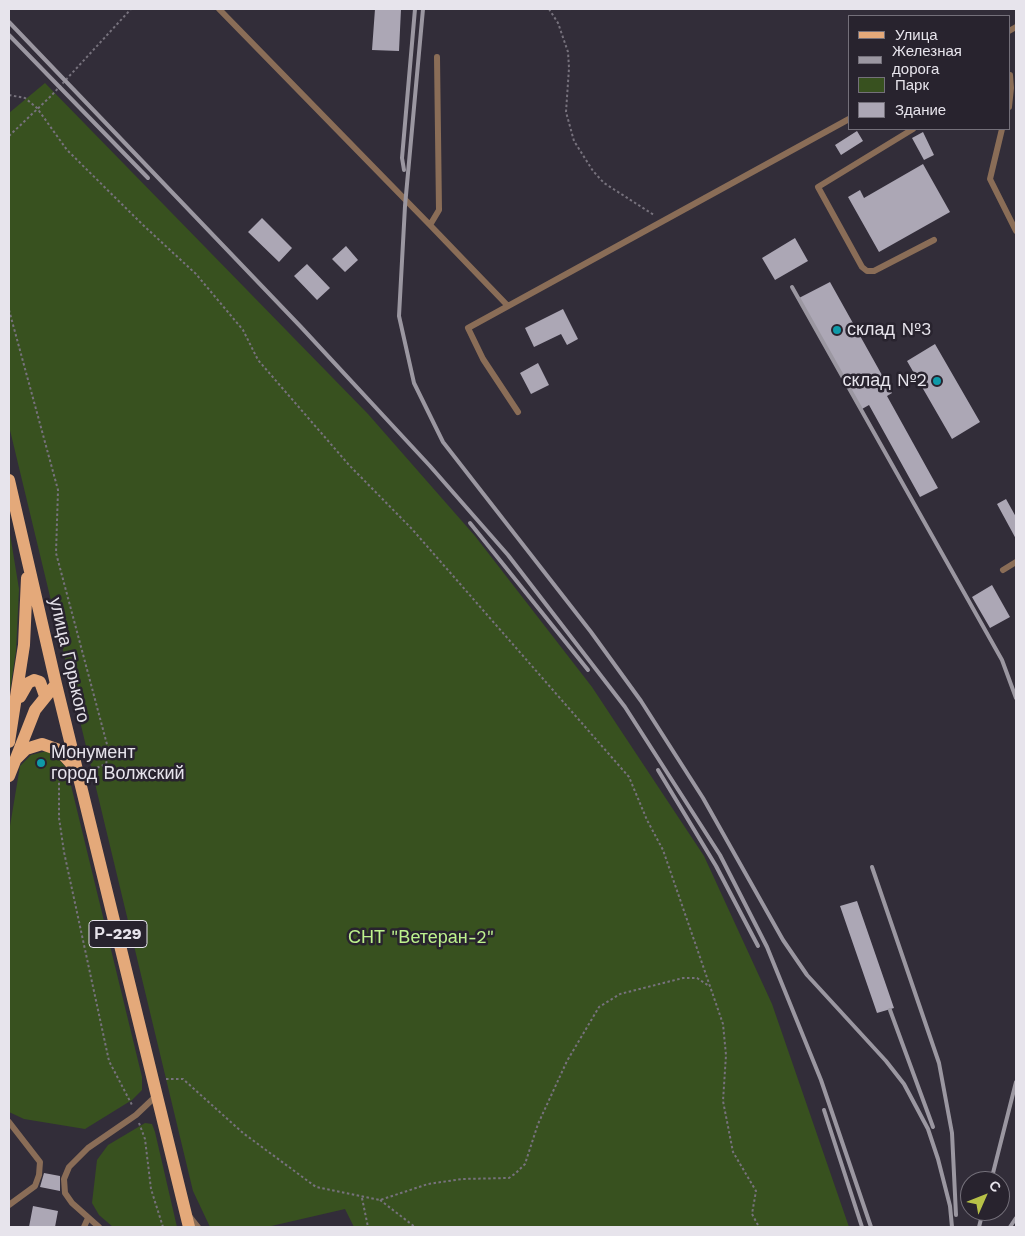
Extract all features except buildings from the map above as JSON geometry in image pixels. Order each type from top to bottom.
[{"type":"main road","name":"Р-229","points":[[9,480],[27,556]]},
{"type":"main road","name":"улица Горького","points":[[27,556],[78,773]]},
{"type":"main road","points":[[9,742],[24,646],[27,556]]},
{"type":"main road","points":[[14,711],[23,690],[34,680],[40,682],[45,696]]},
{"type":"main road","points":[[9,776],[34,710],[56,684]]},
{"type":"main road","points":[[15,760],[22,752],[34,746],[50,746],[59,750],[78,773]]},
{"type":"main road","name":"Р-229","points":[[78,773],[189,1227]]},
{"type":"lane","points":[[219,9],[508,306]]},
{"type":"lane","points":[[430,225],[439,210],[437,57]]},
{"type":"lane","points":[[1010,84],[1010,100]]},
{"type":"lane","points":[[518,412],[483,359],[468,328],[848,120]]},
{"type":"lane","points":[[911,130],[818,187],[862,267],[867,271],[874,271],[934,240]]},
{"type":"lane","points":[[1002,130],[990,179],[1016,231]]},
{"type":"lane","points":[[1003,570],[1016,562]]},
{"type":"lane","points":[[99,1227],[65,1193],[64,1180],[67,1173],[70,1167],[93,1145],[136,1115],[157,1095]]},
{"type":"lane","points":[[9,1122],[40,1162],[39,1175],[35,1186],[9,1205]]},
{"type":"lane","points":[[184,1204],[191,1220],[198,1227]]},
{"type":"lane","points":[[84,1227],[88,1218]]},
{"type":"path","points":[[9,136],[51,96],[131,9]]},
{"type":"path","points":[[550,9],[558,23],[568,52],[570,68],[566,112],[574,141],[592,172],[604,183],[645,211],[665,220]]},
{"type":"path","points":[[9,95],[25,98],[37,108],[67,150],[143,226],[196,274],[242,330],[258,360],[308,415],[349,465],[412,529],[629,777],[647,820],[663,850],[723,1024],[726,1055],[723,1101],[733,1152],[756,1192],[752,1214],[759,1227]]},
{"type":"path","points":[[9,310],[58,490],[56,553],[109,752],[106,764],[96,769],[62,777],[59,780],[59,818],[64,852],[110,1060],[128,1095],[145,1139],[151,1189],[163,1227]]},
{"type":"path","points":[[153,1080],[183,1079],[243,1133],[316,1186],[362,1198],[380,1200],[428,1184],[462,1179],[508,1178],[516,1173],[525,1164],[538,1124],[567,1061],[598,1007],[620,994],[683,978],[697,978],[709,986]]},
{"type":"path","points":[[362,1198],[368,1227]]},
{"type":"path","points":[[380,1200],[415,1227]]},
{"type":"green space","name":"СНТ \"Ветеран-2\"","points":[[45,83],[368,414],[475,536],[592,687],[704,856],[772,1004],[849,1227],[354,1227],[345,1209],[267,1227],[210,1227],[193,1191],[9,426],[9,113]]},
{"type":"green space","points":[[9,528],[19,589],[16,651],[9,697]]},
{"type":"green space","points":[[47,751],[56,756],[67,769],[142,1077],[142,1090],[132,1100],[85,1129],[24,1119],[9,1112],[9,832],[20,766],[31,755]]},
{"type":"green space","points":[[145,1123],[152,1124],[155,1132],[177,1227],[113,1227],[99,1215],[92,1203],[97,1160],[108,1145]]},
{"type":"railway","points":[[404,170],[402,158],[415,9]]},
{"type":"railway","points":[[423,9],[405,206],[399,316],[414,383],[443,442],[591,632],[641,701],[703,798],[783,940],[807,975],[886,1061],[904,1084],[928,1129],[950,1206],[952,1227]]},
{"type":"railway","points":[[9,22],[301,327],[430,466],[508,555],[625,707],[720,855],[767,947],[821,1080],[871,1227]]},
{"type":"railway","points":[[9,35],[148,178]]},
{"type":"railway","points":[[792,287],[1002,660],[1016,698]]},
{"type":"railway","points":[[470,523],[588,670]]},
{"type":"railway","points":[[658,770],[716,866],[758,946]]},
{"type":"railway","points":[[872,867],[939,1063],[952,1133],[956,1215]]},
{"type":"railway","points":[[890,1010],[933,1127]]},
{"type":"railway","points":[[994,1171],[1016,1082]]},
{"type":"railway","points":[[824,1110],[862,1227]]},
{"type":"railway","points":[[1010,1227],[1016,1218]]},
{"type":"railway","points":[[979,1227],[980,1221]]},
{"type":"place","name":"склад №3","points":[[837,330]]},
{"type":"place","name":"склад №2","points":[[937,381]]},
{"type":"place","name":"Монумент город Волжский","points":[[41,763]]}]
